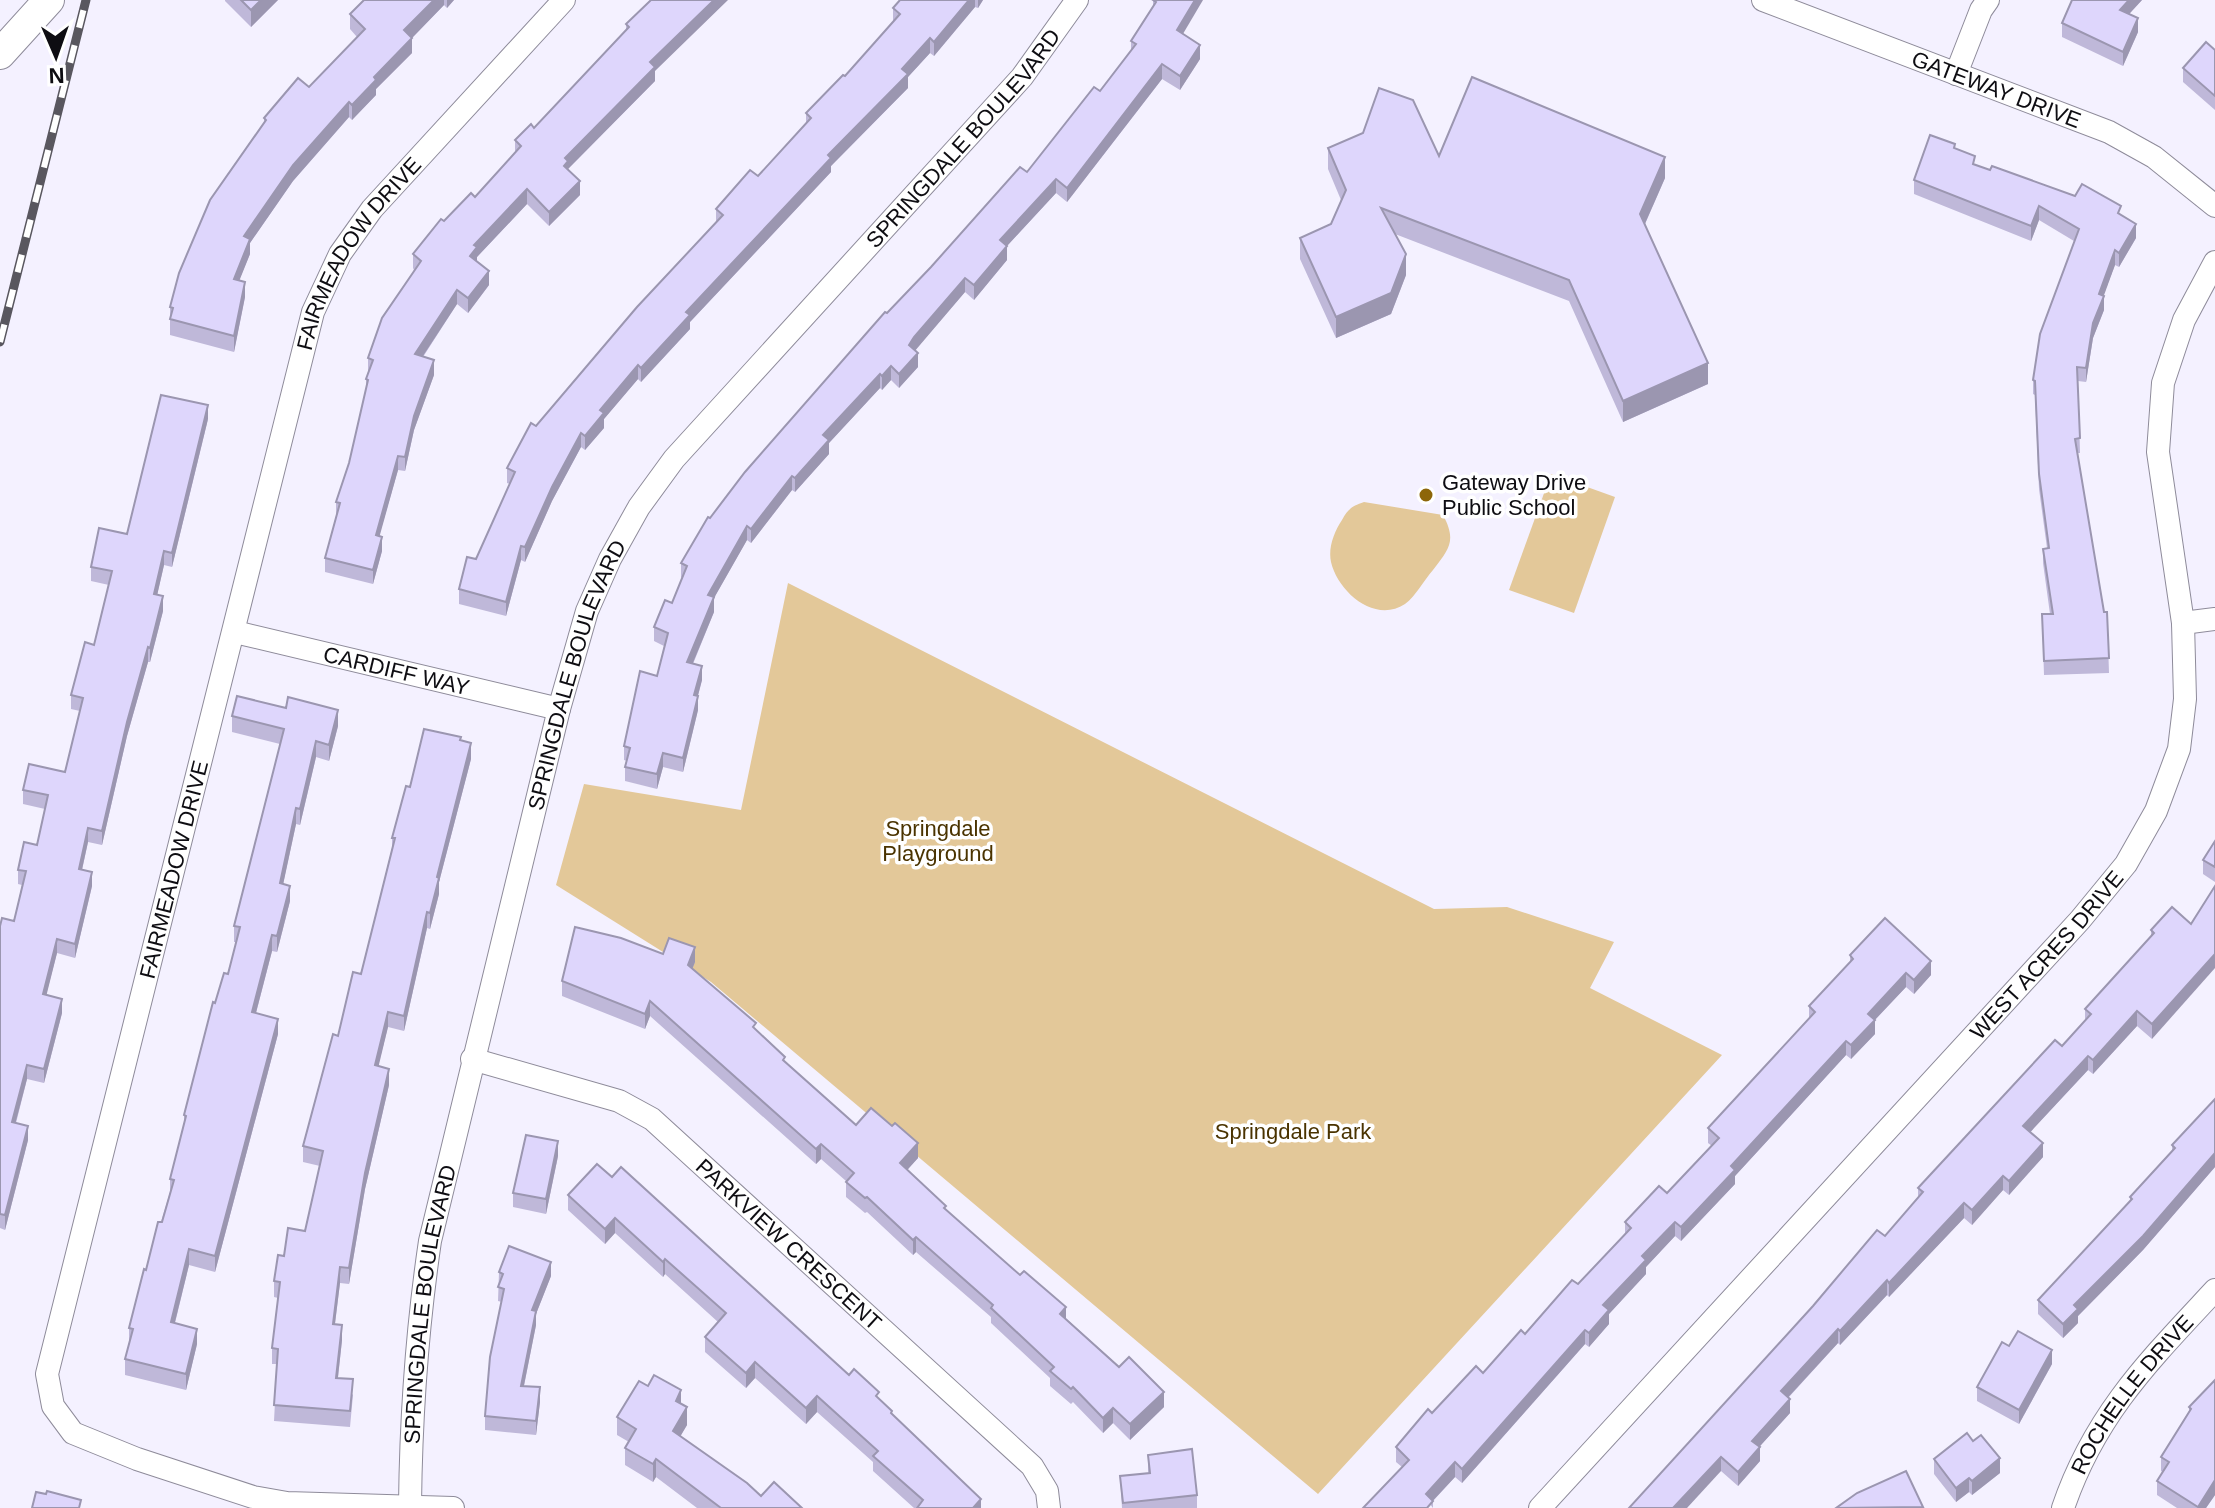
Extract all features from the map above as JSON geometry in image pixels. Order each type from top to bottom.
[{"type":"street","points":[[0,54],[49,0]]},
{"type":"street","name":"FAIRMEADOW DRIVE","points":[[453,1508],[287,1503],[253,1497],[137,1459],[73,1433],[53,1406],[47,1374],[313,312],[340,254],[372,209],[564,0]]},
{"type":"street","name":"SPRINGDALE BOULEVARD","points":[[410,1505],[418,1319],[430,1241],[559,709],[587,611],[610,559],[639,507],[674,459],[1022,77],[1077,0]]},
{"type":"street","name":"GATEWAY DRIVE","points":[[1763,0],[2109,132],[2154,157],[2215,206]]},
{"type":"street","points":[[1956,74],[1981,10],[1988,0]]},
{"type":"street","name":"WEST ACRES DRIVE","points":[[1540,1508],[2080,920],[2126,864],[2156,811],[2179,749],[2185,699],[2183,623],[2158,452],[2163,383],[2184,320],[2215,262]]},
{"type":"street","points":[[2183,623],[2215,619]]},
{"type":"street","name":"CARDIFF WAY","points":[[235,632],[559,709]]},
{"type":"street","name":"PARKVIEW CRESCENT","points":[[472,1059],[619,1101],[652,1119],[1032,1466],[1047,1491],[1049,1508]]},
{"type":"street","name":"ROCHELLE DRIVE","points":[[2063,1508],[2072,1481],[2113,1406],[2135,1377],[2215,1290]]},
{"type":"green space","points":[[1551,474],[1615,497],[1574,613],[1509,590]]},
{"type":"green space","points":[[1364,502],[1443,515],[1450,532],[1443,556],[1413,597],[1393,609],[1382,610],[1359,602],[1341,584],[1331,562],[1331,546],[1339,525],[1351,508]]},
{"type":"green space","name":"Springdale Park","points":[[788,583],[1434,909],[1507,907],[1614,942],[1590,988],[1722,1055],[1318,1494],[711,982],[556,885],[584,784],[741,810]]},
{"type":"building","points":[[241,0],[261,0],[251,10]]},
{"type":"building","points":[[364,0],[434,0],[404,30],[412,38],[374,77],[376,80],[352,105],[349,102],[293,165],[244,236],[250,239],[234,279],[245,282],[234,336],[170,319],[179,273],[210,200],[266,120],[264,118],[298,78],[309,87],[365,29],[350,14]]},
{"type":"building","points":[[651,0],[714,0],[650,62],[655,67],[565,158],[568,161],[564,166],[580,181],[549,212],[527,189],[474,245],[477,247],[470,256],[489,271],[468,298],[457,290],[415,354],[434,360],[414,416],[405,457],[398,456],[376,535],[382,537],[373,570],[325,558],[340,503],[336,502],[349,463],[366,379],[373,360],[368,358],[382,318],[421,261],[413,254],[441,219],[444,221],[471,193],[475,197],[521,146],[515,140],[531,124],[534,128]]},
{"type":"building","points":[[900,0],[969,0],[934,42],[930,38],[902,69],[908,74],[828,155],[831,158],[686,312],[690,315],[641,368],[638,365],[600,410],[604,413],[585,436],[581,433],[525,547],[521,546],[506,602],[459,589],[467,557],[476,559],[515,472],[507,468],[531,423],[536,426],[637,307],[723,215],[716,209],[750,170],[758,176],[811,118],[806,113],[845,76],[900,14],[893,8]]},
{"type":"building","points":[[1153,0],[1195,0],[1177,30],[1200,45],[1180,76],[1162,64],[1067,188],[1056,179],[1000,240],[1007,246],[974,285],[965,278],[914,337],[909,345],[918,353],[899,374],[891,366],[882,376],[880,374],[823,435],[829,440],[795,478],[792,476],[751,529],[747,526],[708,595],[714,597],[687,662],[702,666],[683,758],[663,753],[657,774],[625,767],[630,748],[624,746],[640,671],[657,676],[668,633],[654,627],[665,600],[672,603],[687,566],[681,563],[708,517],[885,312],[931,267],[1020,167],[1027,172],[1094,87],[1100,91],[1136,44],[1131,41],[1156,2]]},
{"type":"building","points":[[2072,0],[2129,0],[2120,10],[2138,18],[2123,52],[2062,23]]},
{"type":"building","points":[[2206,42],[2215,50],[2215,96],[2183,68]]},
{"type":"building","points":[[1472,77],[1665,157],[1640,214],[1708,363],[1623,401],[1569,280],[1381,208],[1406,254],[1391,293],[1336,317],[1300,238],[1331,224],[1346,190],[1328,148],[1363,133],[1379,88],[1413,100],[1439,156]]},
{"type":"building","points":[[1930,135],[1955,144],[1954,148],[1975,156],[1973,164],[1990,170],[1992,166],[2075,196],[2082,184],[2121,206],[2118,213],[2136,224],[2119,253],[2115,250],[2099,294],[2104,296],[2093,323],[2086,368],[2077,367],[2080,438],[2075,439],[2104,612],[2107,612],[2109,658],[2044,661],[2042,614],[2053,614],[2043,549],[2049,548],[2039,474],[2033,380],[2040,334],[2079,229],[2039,206],[2031,226],[1914,180]]},
{"type":"building","points":[[161,395],[208,405],[172,553],[164,551],[154,594],[163,596],[127,722],[102,831],[88,828],[79,869],[92,872],[75,944],[57,939],[43,994],[62,999],[44,1069],[27,1065],[12,1122],[28,1126],[5,1215],[0,1214],[0,926],[2,918],[14,921],[26,871],[18,870],[24,842],[37,845],[48,795],[23,790],[29,764],[65,772],[83,698],[71,695],[85,642],[94,645],[112,571],[91,567],[99,528],[127,534]]},
{"type":"building","points":[[237,696],[286,708],[288,697],[338,710],[329,745],[316,741],[300,809],[296,808],[280,883],[290,886],[277,936],[272,935],[252,1012],[278,1019],[215,1256],[189,1249],[171,1322],[197,1329],[186,1374],[125,1359],[133,1329],[129,1328],[144,1269],[174,1180],[170,1179],[184,1115],[213,1002],[224,973],[228,974],[240,927],[234,926],[284,729],[232,716]]},
{"type":"building","points":[[424,729],[461,737],[460,740],[471,743],[430,913],[427,912],[404,1016],[388,1012],[375,1065],[389,1069],[365,1173],[349,1268],[340,1267],[333,1324],[342,1325],[336,1378],[353,1379],[350,1411],[274,1405],[278,1349],[272,1348],[280,1282],[274,1281],[278,1255],[284,1256],[288,1228],[305,1231],[323,1151],[303,1146],[333,1034],[338,1036],[353,972],[361,974],[395,838],[392,838],[406,786],[410,787]]},
{"type":"building","points":[[2215,841],[2215,867],[2203,860]]},
{"type":"building","points":[[2215,886],[2215,954],[2152,1024],[2137,1011],[2093,1060],[2088,1056],[2023,1126],[2043,1143],[2009,1181],[2003,1176],[1972,1210],[1964,1203],[1889,1283],[1887,1280],[1840,1331],[1838,1329],[1781,1391],[1790,1399],[1752,1441],[1760,1447],[1738,1472],[1721,1457],[1673,1508],[1629,1508],[1813,1306],[1877,1230],[1885,1236],[1923,1192],[1918,1188],[2055,1040],[2062,1046],[2091,1014],[2085,1009],[2154,933],[2151,930],[2172,907],[2191,924]]},
{"type":"building","points":[[1885,918],[1931,961],[1914,980],[1906,973],[1868,1014],[1875,1020],[1851,1045],[1846,1041],[1731,1166],[1735,1170],[1681,1227],[1675,1222],[1642,1256],[1646,1260],[1603,1305],[1609,1310],[1589,1333],[1585,1330],[1462,1469],[1455,1462],[1426,1494],[1433,1501],[1427,1508],[1363,1508],[1409,1460],[1396,1447],[1428,1409],[1432,1413],[1476,1366],[1483,1373],[1521,1330],[1525,1334],[1572,1280],[1578,1284],[1631,1228],[1625,1222],[1659,1186],[1667,1193],[1719,1138],[1708,1128],[1815,1012],[1809,1006],[1853,959],[1850,955]]},
{"type":"building","points":[[575,927],[621,938],[663,954],[669,938],[695,947],[688,965],[756,1023],[753,1027],[785,1057],[783,1060],[856,1125],[871,1108],[918,1143],[900,1163],[946,1206],[944,1208],[1020,1275],[1024,1271],[1066,1307],[1060,1314],[1119,1367],[1129,1357],[1164,1392],[1130,1424],[1113,1408],[1103,1418],[1073,1387],[1071,1389],[1050,1371],[1054,1367],[991,1308],[993,1305],[916,1237],[913,1240],[867,1197],[846,1182],[854,1173],[821,1144],[816,1149],[650,1001],[645,1014],[562,981]]},
{"type":"building","points":[[2215,1099],[2215,1153],[2143,1236],[2074,1305],[2078,1309],[2063,1324],[2038,1300],[2132,1199],[2130,1197],[2175,1148],[2172,1145]]},
{"type":"building","points":[[526,1135],[558,1141],[546,1199],[513,1193]]},
{"type":"building","points":[[597,1164],[612,1177],[621,1167],[849,1375],[854,1369],[879,1392],[876,1396],[891,1413],[981,1499],[973,1508],[917,1508],[923,1500],[873,1456],[878,1451],[817,1396],[806,1408],[755,1362],[746,1373],[705,1337],[726,1313],[615,1218],[605,1229],[568,1195]]},
{"type":"building","points":[[509,1246],[551,1262],[532,1310],[536,1311],[521,1386],[540,1387],[536,1421],[485,1416],[490,1357],[504,1289],[498,1287],[503,1274],[499,1272]]},
{"type":"building","points":[[2018,1331],[2052,1350],[2019,1410],[1977,1387],[2002,1342],[2009,1346]]},
{"type":"building","points":[[654,1375],[681,1390],[676,1401],[687,1407],[673,1431],[761,1496],[774,1482],[802,1508],[721,1508],[656,1459],[653,1464],[625,1448],[636,1429],[617,1417],[639,1381],[648,1386]]},
{"type":"building","points":[[2215,1380],[2215,1480],[2198,1507],[2157,1481],[2169,1462],[2161,1457],[2191,1409],[2189,1407]]},
{"type":"building","points":[[1967,1433],[1973,1441],[1981,1435],[2000,1458],[1972,1481],[1969,1478],[1956,1488],[1934,1459]]},
{"type":"building","points":[[1192,1449],[1197,1495],[1123,1503],[1120,1476],[1150,1473],[1148,1455]]},
{"type":"building","points":[[1906,1471],[1923,1507],[1836,1508],[1857,1493]]},
{"type":"building","points":[[47,1491],[81,1500],[79,1508],[32,1508],[36,1492],[46,1494]]},
{"type":"railway","points":[[0,342],[86,0]]},
{"type":"place","name":"Gateway Drive Public School","points":[[1426,495]]},
{"type":"park label","name":"Springdale Playground","points":[[938,840]]}]
